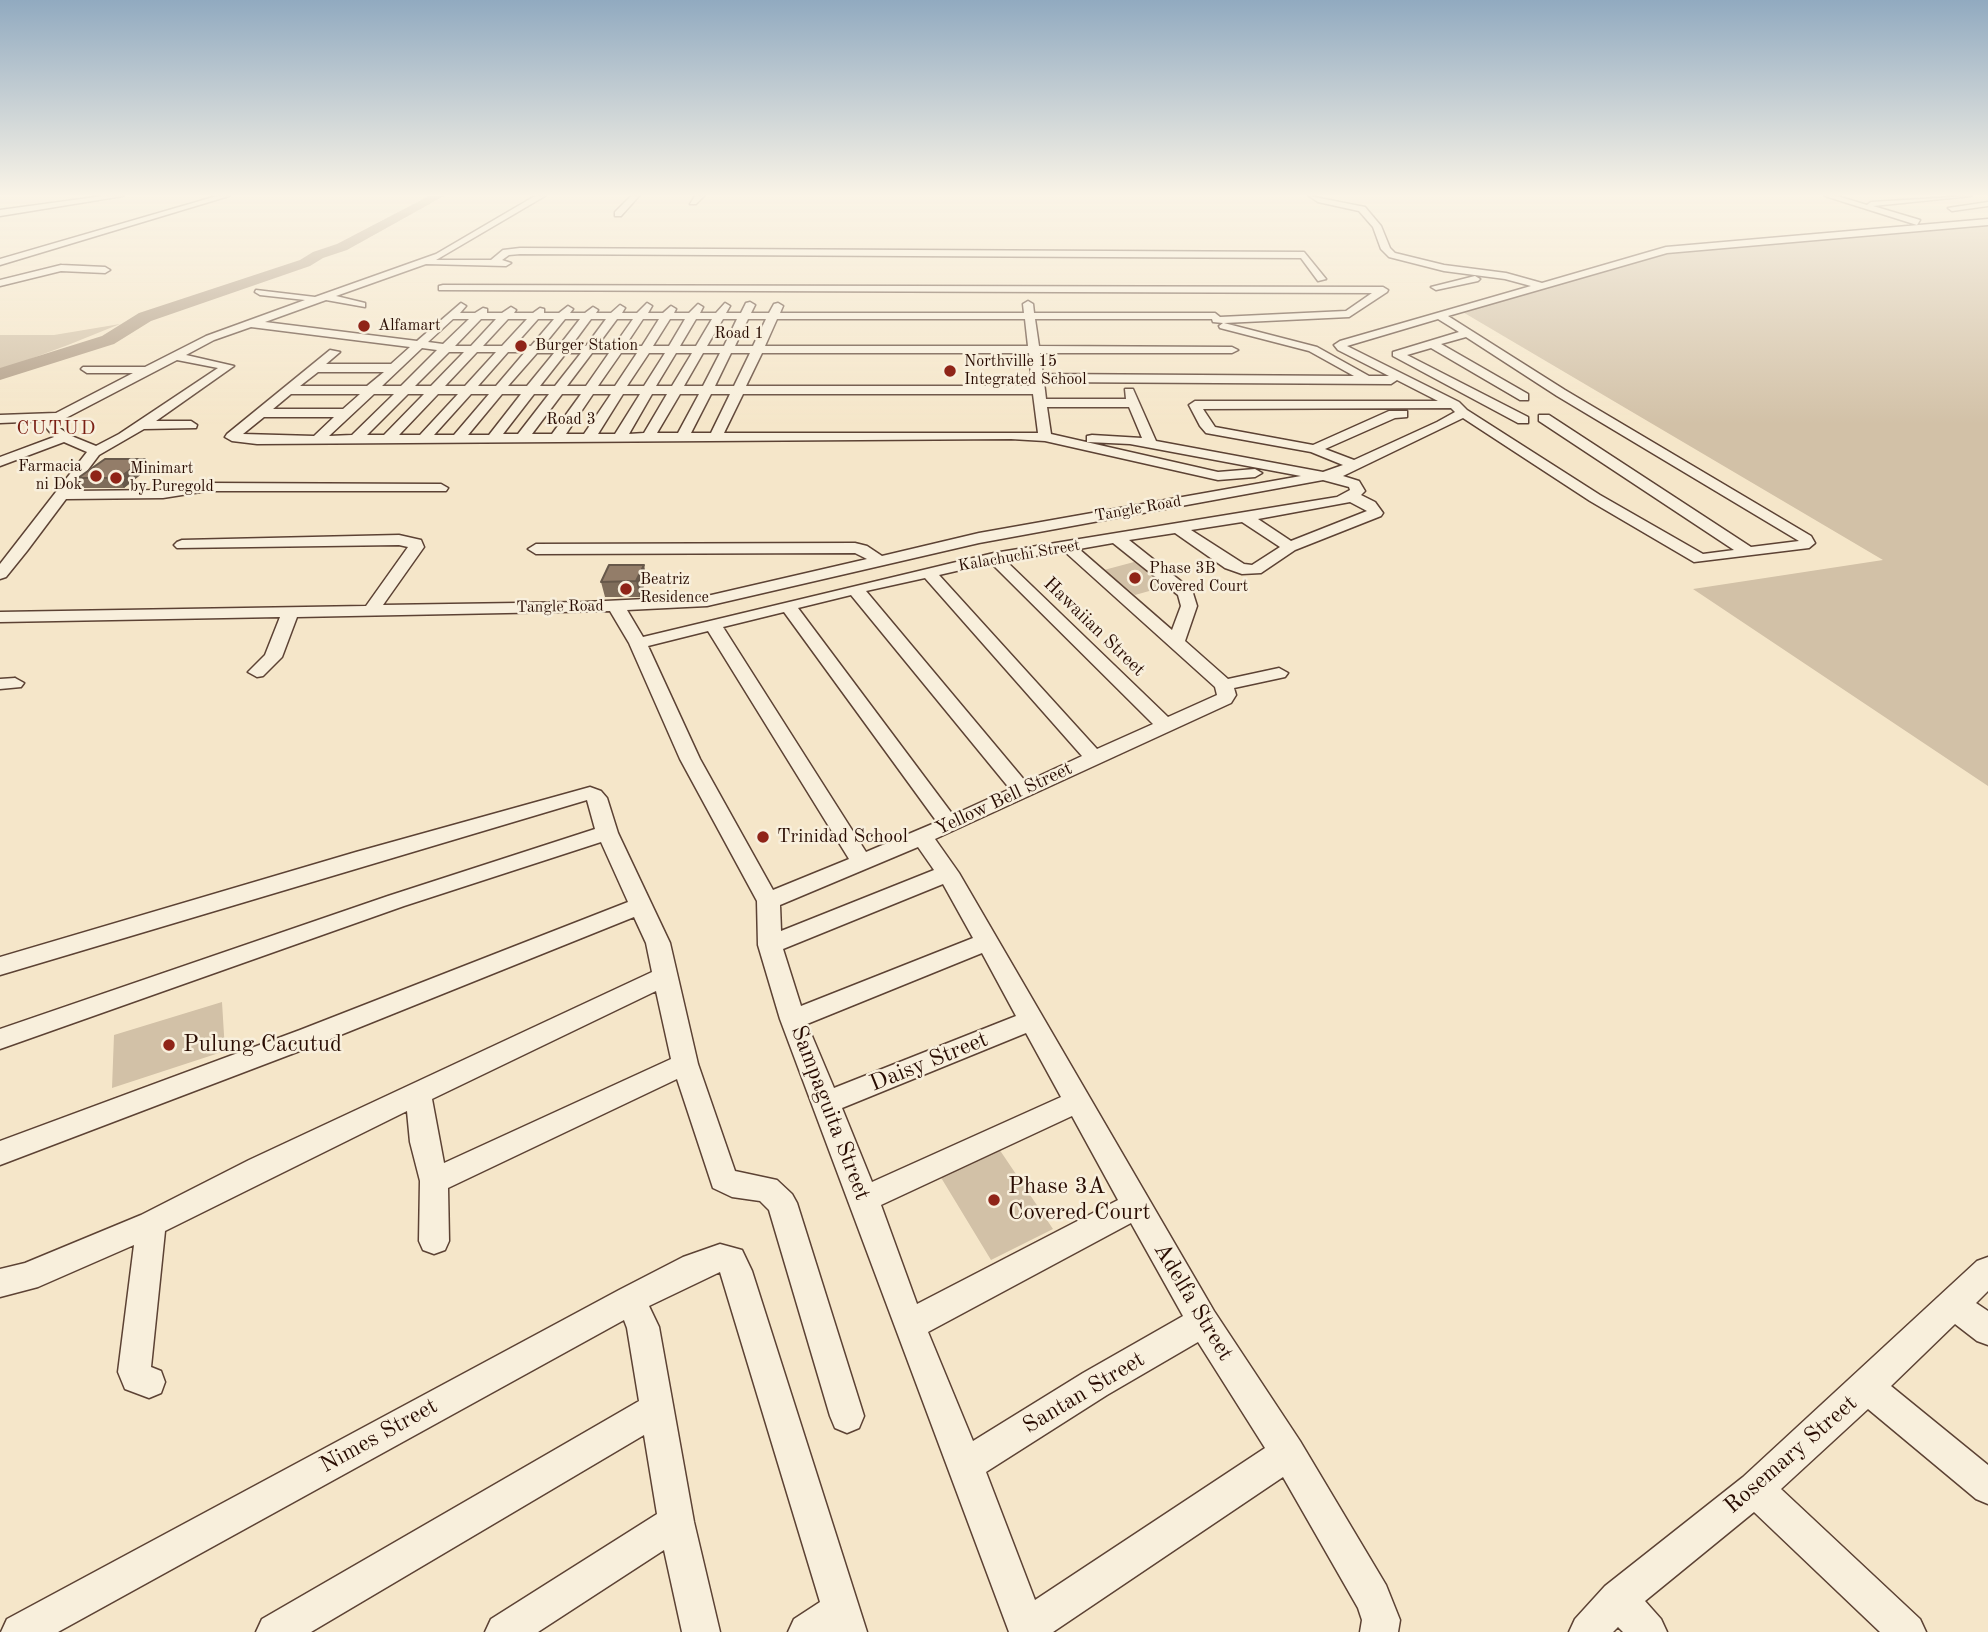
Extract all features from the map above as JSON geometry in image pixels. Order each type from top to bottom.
[{"type":"street","points":[[0,284],[45,272]]},
{"type":"street","points":[[94,452],[90,447],[64,438],[50,425],[58,417],[144,370],[247,323],[395,272]]},
{"type":"street","points":[[1316,272],[1321,279]]},
{"type":"street","points":[[1478,272],[1485,275],[1436,287],[1480,304]]},
{"type":"street","points":[[1479,272],[1542,286]]},
{"type":"street","points":[[1340,345],[1590,272]]},
{"type":"street","points":[[914,277],[1385,279]]},
{"type":"street","points":[[0,284],[36,285]]},
{"type":"street","points":[[389,438],[534,287]]},
{"type":"street","points":[[424,438],[560,287]]},
{"type":"street","points":[[458,438],[536,350],[587,287]]},
{"type":"street","points":[[557,437],[660,287]]},
{"type":"street","points":[[589,437],[686,287]]},
{"type":"street","points":[[648,437],[702,350],[735,287]]},
{"type":"street","points":[[443,288],[1028,289],[1212,309],[1349,314],[1382,290],[1212,309],[1029,316],[450,316]]},
{"type":"street","points":[[319,438],[481,288]]},
{"type":"street","points":[[498,297],[507,288]]},
{"type":"street","points":[[493,438],[612,288]]},
{"type":"street","points":[[522,438],[636,288]]},
{"type":"street","points":[[620,437],[710,288]]},
{"type":"street","points":[[683,437],[758,288]]},
{"type":"street","points":[[716,437],[756,350],[775,316],[785,288]]},
{"type":"street","points":[[1028,289],[1045,437]]},
{"type":"street","points":[[292,307],[258,297],[321,298],[361,304]]},
{"type":"street","points":[[357,438],[488,307]]},
{"type":"street","points":[[1212,309],[1238,365]]},
{"type":"street","points":[[1212,309],[1313,349],[1368,380]]},
{"type":"street","points":[[1380,319],[1335,337],[1342,348],[1459,409],[1479,425],[1594,498],[1694,556],[1706,559],[1807,542],[1601,414],[1561,393],[1439,315]]},
{"type":"street","name":"Road 1","points":[[247,323],[446,348],[1033,350],[1238,365]]},
{"type":"street","points":[[1347,331],[1366,337],[1524,420]]},
{"type":"street","points":[[1397,354],[1468,333]]},
{"type":"street","points":[[1431,343],[1524,397]]},
{"type":"street","points":[[244,426],[331,355],[405,358]]},
{"type":"street","points":[[0,574],[94,452],[141,425],[228,366],[174,356]]},
{"type":"street","points":[[1040,391],[1238,365],[1368,380],[1391,380]]},
{"type":"street","points":[[316,368],[394,368]]},
{"type":"street","points":[[87,369],[144,370]]},
{"type":"street","points":[[303,379],[383,378]]},
{"type":"street","points":[[1123,378],[1151,444]]},
{"type":"street","points":[[288,390],[1040,391],[1134,403]]},
{"type":"street","points":[[1492,401],[1561,393]]},
{"type":"street","points":[[184,394],[201,394]]},
{"type":"street","points":[[274,402],[358,402]]},
{"type":"street","points":[[1354,465],[1314,449],[1211,430],[1195,405],[1459,409]]},
{"type":"street","name":"Tangle Road","points":[[0,617],[616,606],[707,601],[979,538],[1335,474],[1447,423],[1459,409]]},
{"type":"street","points":[[261,413],[346,414]]},
{"type":"street","points":[[1314,449],[1393,414],[1403,414]]},
{"type":"street","points":[[1447,423],[1479,425],[1601,414]]},
{"type":"street","points":[[0,419],[58,417]]},
{"type":"street","points":[[1544,418],[1749,553]]},
{"type":"street","points":[[141,425],[191,425]]},
{"type":"street","points":[[244,426],[334,426]]},
{"type":"street","name":"Road 3","points":[[244,426],[232,437],[257,440],[946,435],[1045,437],[1062,441]]},
{"type":"street","points":[[0,462],[64,438]]},
{"type":"street","points":[[1062,441],[1110,439],[1151,444],[1320,476],[1354,484],[1358,491],[1352,497],[1370,505],[1376,513],[1290,547],[1255,570],[1231,565],[1179,528]]},
{"type":"street","points":[[1062,441],[1224,477],[1281,468]]},
{"type":"street","points":[[62,495],[163,494],[206,487],[441,488]]},
{"type":"street","name":"Kalachuchi Street","points":[[638,643],[855,589],[994,558],[1352,497]]},
{"type":"street","points":[[1245,517],[1290,547]]},
{"type":"street","points":[[1118,539],[1186,593],[1189,606],[1175,641]]},
{"type":"street","points":[[182,545],[399,540],[416,543],[416,547],[371,610]]},
{"type":"street","points":[[1068,547],[1224,685],[1279,673]]},
{"type":"street","points":[[0,551],[22,548]]},
{"type":"street","points":[[536,549],[855,548],[862,549],[878,560]]},
{"type":"street","name":"Hawaiian Street","points":[[994,558],[1165,725]]},
{"type":"street","points":[[929,573],[1094,758]]},
{"type":"street","points":[[855,589],[1022,790]]},
{"type":"street","name":"Sampaguita Street","points":[[616,606],[638,643],[690,759],[768,901],[770,945],[793,1019],[864,1199],[909,1325],[967,1465],[1027,1630]]},
{"type":"street","points":[[788,606],[949,824]]},
{"type":"street","points":[[257,672],[273,657],[291,612]]},
{"type":"street","points":[[715,626],[862,861]]},
{"type":"street","name":"Yellow Bell Street","points":[[768,901],[922,837],[1165,725],[1216,705],[1227,695],[1224,685]]},
{"type":"street","points":[[0,966],[590,793],[597,798],[607,833],[658,943],[685,1064],[723,1179],[732,1185],[767,1189],[782,1203],[847,1416]]},
{"type":"street","points":[[0,1039],[396,901],[607,833]]},
{"type":"street","name":"Adelfa Street","points":[[922,837],[948,873],[1203,1322],[1288,1452],[1373,1598],[1380,1626]]},
{"type":"street","points":[[770,945],[948,873]]},
{"type":"street","points":[[0,1153],[309,1037],[642,905]]},
{"type":"street","points":[[793,1019],[987,942]]},
{"type":"street","points":[[0,1283],[27,1277],[151,1224],[259,1168],[665,975]]},
{"type":"street","name":"Daisy Street","points":[[827,1102],[1031,1021]]},
{"type":"street","points":[[434,1181],[685,1064]]},
{"type":"street","points":[[418,1094],[424,1142],[434,1181],[434,1241]]},
{"type":"street","points":[[864,1199],[1077,1102]]},
{"type":"street","points":[[909,1325],[1135,1206]]},
{"type":"street","points":[[149,1382],[137,1378],[134,1372],[151,1224]]},
{"type":"street","name":"Nimes Street","points":[[20,1632],[630,1300],[694,1267],[720,1258],[731,1260],[737,1271],[844,1621]]},
{"type":"street","name":"Rosemary Street","points":[[1588,1632],[1618,1599],[1755,1489],[1988,1271]]},
{"type":"street","points":[[630,1300],[643,1327],[676,1522],[701,1632]]},
{"type":"street","points":[[1953,1304],[1988,1330]]},
{"type":"street","name":"Santan Street","points":[[967,1465],[1095,1384],[1203,1322]]},
{"type":"street","points":[[1867,1387],[1988,1487]]},
{"type":"street","points":[[275,1632],[657,1409]]},
{"type":"street","points":[[1027,1630],[1288,1452]]},
{"type":"street","points":[[1755,1489],[1907,1632]]},
{"type":"street","points":[[504,1632],[676,1522]]},
{"type":"street","points":[[1618,1599],[1648,1632]]},
{"type":"street","points":[[807,1632],[844,1621]]},
{"type":"shaded area","points":[[1596,272],[1988,272],[1988,786],[1693,589],[1883,560],[1461,311]]},
{"type":"shaded area","points":[[120,324],[0,370],[0,335],[54,335]]},
{"type":"shaded area","name":"Phase 3B Covered Court","points":[[1134,562],[1167,586],[1135,595],[1104,570]]},
{"type":"shaded area","name":"Pulung Cacutud","points":[[222,1002],[225,1051],[112,1088],[114,1035]]},
{"type":"shaded area","name":"Phase 3A Covered Court","points":[[995,1143],[1053,1229],[991,1260],[937,1171]]},
{"type":"building","points":[[105,459],[145,459],[119,478],[78,478]]},
{"type":"building","points":[[609,565],[644,565],[636,581],[601,582]]},
{"type":"waterway","points":[[0,374],[108,340],[145,317],[278,272]]},
{"type":"place","name":"Alfamart","points":[[364,326]]},
{"type":"place","name":"Burger Station","points":[[521,346]]},
{"type":"place","name":"Northville 15 Integrated School","points":[[950,371]]},
{"type":"place","name":"Farmacia ni Dok","points":[[96,476]]},
{"type":"place","name":"Minimart by Puregold","points":[[116,478]]},
{"type":"place","name":"Phase 3B Covered Court","points":[[1135,578]]},
{"type":"place","name":"Beatriz Residence","points":[[626,589]]},
{"type":"place","name":"Trinidad School","points":[[763,837]]},
{"type":"place","name":"Pulung Cacutud","points":[[169,1045]]},
{"type":"place","name":"Phase 3A Covered Court","points":[[994,1200]]},
{"type":"district","name":"CUTUD","points":[[57,429]]}]
